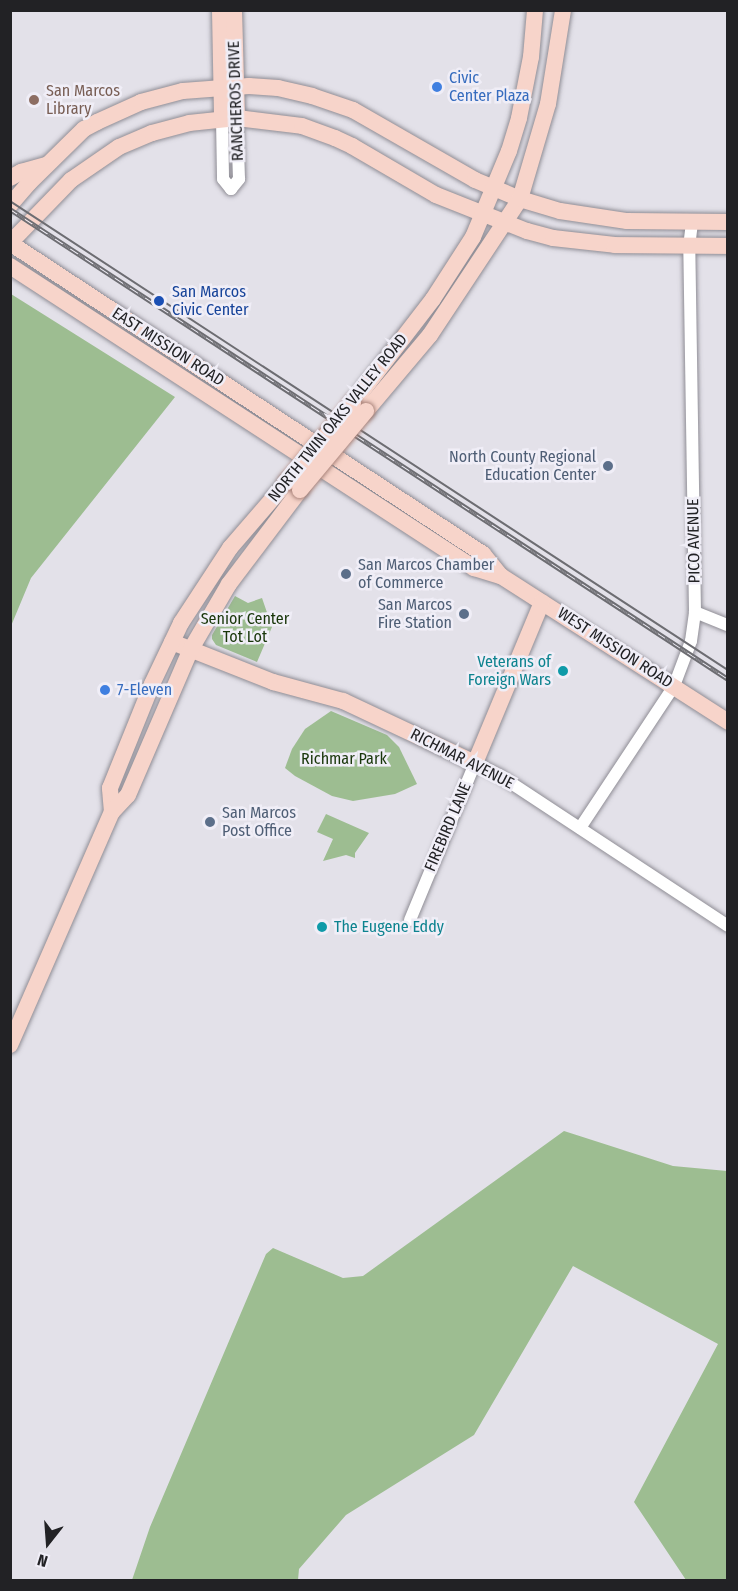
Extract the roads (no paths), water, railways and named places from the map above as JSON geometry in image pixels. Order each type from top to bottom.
[{"type":"main road","name":"RANCHEROS DRIVE","points":[[220,10],[230,118]]},
{"type":"main road","name":"RANCHEROS DRIVE","points":[[228,87],[234,10]]},
{"type":"main road","name":"NORTH TWIN OAKS VALLEY ROAD","points":[[359,407],[439,290],[473,237],[483,215],[509,151],[526,86],[535,10]]},
{"type":"main road","points":[[520,199],[548,104],[563,10]]},
{"type":"main road","points":[[10,206],[84,129],[141,102],[183,91],[228,87],[278,88],[312,96],[353,110],[494,189],[560,211],[598,218],[728,222]]},
{"type":"main road","points":[[10,243],[71,180],[102,157],[152,133],[189,123],[230,118],[302,126],[352,146],[436,195],[502,222],[553,238],[619,246],[728,246]]},
{"type":"main road","points":[[10,178],[21,172],[47,165]]},
{"type":"main road","name":"NORTH TWIN OAKS VALLEY ROAD","points":[[112,812],[110,788],[152,684],[194,601],[224,556],[293,486],[359,407],[430,335],[502,222],[520,199]]},
{"type":"main road","name":"EAST MISSION ROAD","points":[[10,243],[325,450]]},
{"type":"main road","name":"EAST MISSION ROAD","points":[[10,266],[313,463]]},
{"type":"main road","name":"WEST MISSION ROAD","points":[[325,450],[483,554],[501,576]]},
{"type":"main road","name":"WEST MISSION ROAD","points":[[313,463],[474,568],[501,576],[728,722]]},
{"type":"main road","name":"NORTH TWIN OAKS VALLEY ROAD","points":[[10,1045],[112,812],[128,795],[191,649],[228,584],[293,486]]},
{"type":"main road","name":"FIREBIRD LANE","points":[[475,762],[542,602]]},
{"type":"main road","name":"RICHMAR AVENUE","points":[[172,642],[273,682],[343,701],[475,762]]},
{"type":"street","name":"PICO AVENUE","points":[[580,828],[674,686],[688,653],[695,612],[689,247],[692,222]]},
{"type":"street","points":[[695,612],[728,626]]},
{"type":"street","name":"RICHMAR AVENUE","points":[[475,762],[499,775],[728,926]]},
{"type":"street","name":"FIREBIRD LANE","points":[[410,920],[475,762]]},
{"type":"tram line","points":[[10,201],[728,670]]},
{"type":"railway","points":[[10,209],[728,679]]},
{"type":"place","name":"Civic Center Plaza","points":[[437,87]]},
{"type":"place","name":"San Marcos Library","points":[[34,100]]},
{"type":"place","name":"San Marcos Civic Center","points":[[159,301]]},
{"type":"place","name":"North County Regional Education Center","points":[[608,466]]},
{"type":"place","name":"San Marcos Chamber of Commerce","points":[[346,574]]},
{"type":"place","name":"San Marcos Fire Station","points":[[464,614]]},
{"type":"place","name":"Veterans of Foreign Wars","points":[[563,671]]},
{"type":"place","name":"7-Eleven","points":[[105,690]]},
{"type":"place","name":"San Marcos Post Office","points":[[210,822]]},
{"type":"place","name":"The Eugene Eddy","points":[[322,927]]},
{"type":"park label","name":"Senior Center Tot Lot","points":[[245,628]]},
{"type":"park label","name":"Richmar Park","points":[[344,759]]}]
